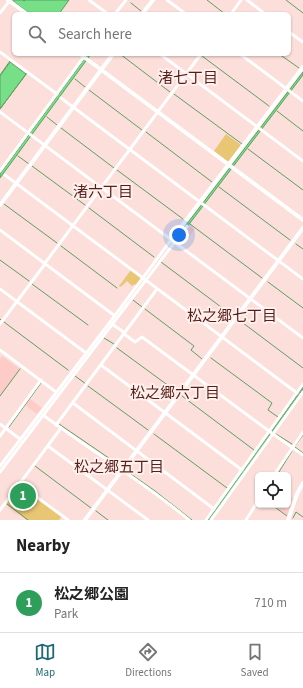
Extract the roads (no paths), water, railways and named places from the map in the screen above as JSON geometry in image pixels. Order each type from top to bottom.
[{"type":"street","points":[[0,13],[9,0],[24,12]]},
{"type":"street","points":[[89,0],[105,12]]},
{"type":"street","points":[[117,12],[126,0]]},
{"type":"street","points":[[144,12],[153,0]]},
{"type":"street","points":[[167,0],[183,12]]},
{"type":"street","points":[[232,12],[241,0]]},
{"type":"street","points":[[247,0],[262,12]]},
{"type":"street","points":[[291,33],[303,42]]},
{"type":"street","points":[[0,52],[57,94]]},
{"type":"street","points":[[0,170],[84,56],[303,220]]},
{"type":"street","points":[[0,205],[112,56]]},
{"type":"street","points":[[163,56],[303,161]]},
{"type":"street","points":[[0,324],[200,56]]},
{"type":"street","points":[[243,56],[303,101]]},
{"type":"street","points":[[0,472],[42,414],[288,90],[303,67]]},
{"type":"street","points":[[61,98],[303,279]]},
{"type":"street","points":[[0,112],[303,338]]},
{"type":"street","points":[[5,175],[74,225],[144,280],[302,397]]},
{"type":"street","points":[[173,241],[187,226]]},
{"type":"street","points":[[85,520],[303,228]]},
{"type":"street","points":[[0,230],[115,316]]},
{"type":"street","points":[[0,466],[20,439],[42,414],[56,392],[144,280]]},
{"type":"street","points":[[0,289],[86,353]]},
{"type":"street","points":[[56,425],[157,289]]},
{"type":"street","points":[[111,323],[135,342],[142,337],[303,455]]},
{"type":"street","points":[[0,357],[2,351],[56,392]]},
{"type":"street","points":[[101,365],[242,470]]},
{"type":"street","points":[[0,436],[41,380]]},
{"type":"street","points":[[206,520],[303,384]]},
{"type":"street","points":[[211,520],[273,434],[302,397],[303,392]]},
{"type":"street","points":[[73,403],[214,509]]},
{"type":"street","points":[[42,414],[172,506],[189,520]]},
{"type":"street","points":[[0,424],[20,439]]},
{"type":"street","points":[[0,510],[61,428]]},
{"type":"street","points":[[276,472],[303,432]]},
{"type":"street","points":[[48,446],[148,520]]},
{"type":"street","points":[[288,520],[297,494],[303,483]]},
{"type":"street","points":[[19,484],[68,520]]},
{"type":"street","points":[[246,520],[255,506]]},
{"type":"waterway","points":[[207,0],[222,12]]},
{"type":"waterway","points":[[286,0],[303,13]]},
{"type":"waterway","points":[[131,3],[141,11]]},
{"type":"waterway","points":[[123,56],[170,92]]},
{"type":"waterway","points":[[202,56],[269,106]]},
{"type":"waterway","points":[[282,56],[299,68]]},
{"type":"waterway","points":[[0,75],[10,61]]},
{"type":"waterway","points":[[0,109],[27,73]]},
{"type":"waterway","points":[[75,79],[85,87]]},
{"type":"waterway","points":[[89,90],[142,130]]},
{"type":"waterway","points":[[174,94],[242,144]]},
{"type":"waterway","points":[[277,111],[303,131]]},
{"type":"waterway","points":[[47,117],[57,125]]},
{"type":"waterway","points":[[61,128],[114,168]]},
{"type":"waterway","points":[[146,132],[212,182]]},
{"type":"waterway","points":[[248,149],[303,190]]},
{"type":"waterway","points":[[18,156],[29,164]]},
{"type":"waterway","points":[[32,166],[85,205]]},
{"type":"waterway","points":[[117,170],[183,219]]},
{"type":"waterway","points":[[219,187],[290,240]]},
{"type":"waterway","points":[[4,204],[57,243]]},
{"type":"waterway","points":[[89,208],[154,257]]},
{"type":"waterway","points":[[190,224],[262,278]]},
{"type":"waterway","points":[[296,244],[303,249]]},
{"type":"waterway","points":[[61,246],[117,288]]},
{"type":"waterway","points":[[0,260],[29,281]]},
{"type":"waterway","points":[[161,262],[233,316]]},
{"type":"waterway","points":[[268,282],[303,308]]},
{"type":"waterway","points":[[32,284],[88,325]]},
{"type":"waterway","points":[[133,300],[142,307]]},
{"type":"waterway","points":[[145,309],[194,346],[191,350],[202,359]]},
{"type":"waterway","points":[[239,320],[303,368]]},
{"type":"waterway","points":[[4,322],[68,370]]},
{"type":"waterway","points":[[104,338],[114,344]]},
{"type":"waterway","points":[[117,348],[177,392]]},
{"type":"waterway","points":[[211,358],[272,403],[268,410],[278,417]]},
{"type":"waterway","points":[[0,396],[20,369]]},
{"type":"waterway","points":[[75,376],[86,384]]},
{"type":"waterway","points":[[9,427],[41,383]]},
{"type":"waterway","points":[[88,386],[148,430]]},
{"type":"waterway","points":[[182,396],[254,450]]},
{"type":"waterway","points":[[59,424],[119,465]]},
{"type":"waterway","points":[[154,434],[227,488]]},
{"type":"waterway","points":[[276,434],[292,444]]},
{"type":"waterway","points":[[295,446],[303,435]]},
{"type":"waterway","points":[[295,447],[303,453]]},
{"type":"waterway","points":[[279,472],[292,451]]},
{"type":"waterway","points":[[35,466],[91,508]]},
{"type":"waterway","points":[[128,472],[192,520]]},
{"type":"waterway","points":[[7,504],[28,520]]},
{"type":"waterway","points":[[276,508],[287,516]]},
{"type":"waterway","points":[[96,511],[108,520]]},
{"type":"waterway","points":[[293,518],[296,512],[303,517]]},
{"type":"place","name":"松之郷公園","points":[[23,496]]},
{"type":"district","name":"渚七丁目","points":[[188,78]]},
{"type":"district","name":"渚六丁目","points":[[103,192]]},
{"type":"district","name":"松之郷七丁目","points":[[232,316]]},
{"type":"district","name":"松之郷六丁目","points":[[175,393]]},
{"type":"district","name":"松之郷五丁目","points":[[119,467]]}]
